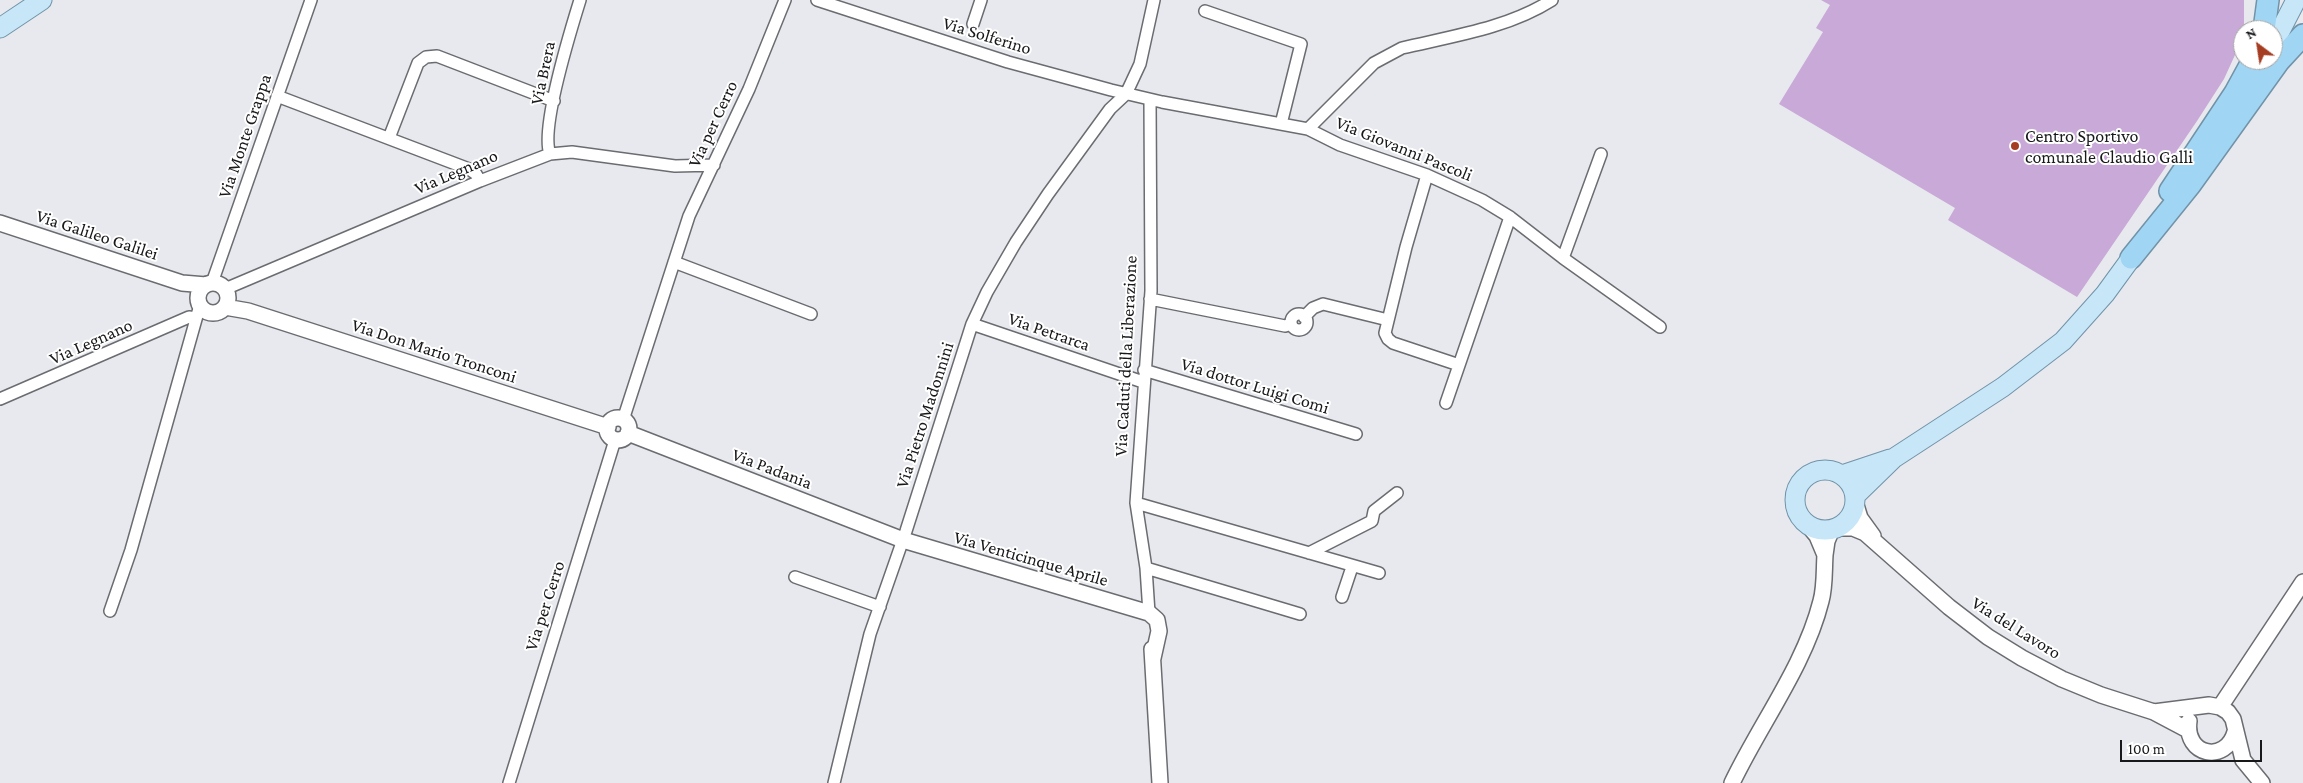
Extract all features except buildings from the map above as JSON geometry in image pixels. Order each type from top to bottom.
[{"type":"highway","points":[[2265,20],[2268,0]]},
{"type":"highway","points":[[2131,258],[2190,185],[2279,61],[2303,35]]},
{"type":"highway","points":[[2131,258],[2180,174],[2235,93],[2248,70]]},
{"type":"main road","points":[[0,28],[42,0]]},
{"type":"main road","points":[[2283,25],[2296,0]]},
{"type":"main road","points":[[1855,499],[1852,486],[1842,474],[1829,470],[1820,470],[1807,475],[1800,483],[1795,494],[1795,506],[1799,517],[1808,525],[1821,530],[1833,529],[1846,521],[1855,499],[1894,458],[2003,387],[2041,359],[2082,320],[2131,258],[2258,70]]},
{"type":"main road","points":[[1842,474],[1894,458]]},
{"type":"street","name":"Via Monte Grappa","points":[[110,611],[277,96],[311,0]]},
{"type":"street","name":"Via Brera","points":[[550,154],[547,138],[554,101],[567,42],[580,0]]},
{"type":"street","name":"Via per Cerro","points":[[509,783],[618,430],[689,216],[749,89],[784,0]]},
{"type":"street","name":"Via Solferino","points":[[817,0],[1008,62],[1150,100]]},
{"type":"street","points":[[973,24],[981,0]]},
{"type":"street","points":[[1126,94],[1140,64],[1154,0]]},
{"type":"street","points":[[1308,129],[1369,68],[1388,55],[1402,48],[1523,16],[1552,0]]},
{"type":"street","points":[[1205,11],[1301,44],[1281,124]]},
{"type":"street","points":[[389,138],[418,63],[422,59],[431,56],[554,101]]},
{"type":"street","name":"Via Pietro Madonnini","points":[[834,783],[868,642],[903,540],[972,324],[992,284],[1043,202],[1110,109],[1126,94]]},
{"type":"street","points":[[277,96],[469,169],[476,174],[480,181]]},
{"type":"street","name":"Via Giovanni Pascoli","points":[[1150,100],[1308,129],[1340,145],[1427,175],[1482,200],[1510,217],[1660,328]]},
{"type":"street","name":"Via Caduti della Liberazione","points":[[1150,100],[1150,298],[1136,503],[1146,568],[1149,613],[1157,620],[1159,630],[1153,658],[1160,783]]},
{"type":"street","name":"Via Legnano","points":[[0,399],[189,317],[211,298],[480,181],[550,154],[572,152],[674,166],[714,165]]},
{"type":"street","points":[[1563,258],[1601,154]]},
{"type":"street","points":[[1427,175],[1406,248],[1385,333],[1390,342],[1459,364]]},
{"type":"street","points":[[1446,403],[1510,217]]},
{"type":"street","name":"Via Galileo Galilei","points":[[0,223],[182,283],[211,298]]},
{"type":"street","points":[[674,262],[811,314]]},
{"type":"street","name":"Via Don Mario Tronconi","points":[[211,298],[618,430]]},
{"type":"street","points":[[1150,298],[1285,326],[1291,324],[1294,316],[1299,314],[1304,317],[1313,308],[1323,304],[1388,320]]},
{"type":"street","name":"Via Petrarca","points":[[972,324],[1144,376]]},
{"type":"street","name":"Via dottor Luigi Comi","points":[[1144,376],[1356,434]]},
{"type":"street","name":"Via Padania","points":[[618,430],[903,540]]},
{"type":"street","points":[[1309,552],[1372,521],[1374,510],[1397,493]]},
{"type":"street","name":"Via del Lavoro","points":[[1855,499],[1860,518],[1878,543]]},
{"type":"street","points":[[1136,503],[1379,573]]},
{"type":"street","points":[[1808,525],[1817,536],[1825,555]]},
{"type":"street","points":[[1732,783],[1798,660],[1814,626],[1822,599],[1827,541],[1833,529]]},
{"type":"street","name":"Via del Lavoro","points":[[1833,529],[1858,530],[1878,543],[1949,607],[1988,637],[2013,652],[2062,679],[2101,695],[2154,712],[2188,730],[2190,738],[2198,748],[2206,752],[2222,750],[2242,760],[2262,783]]},
{"type":"street","name":"Via Venticinque Aprile","points":[[903,540],[1149,613]]},
{"type":"street","points":[[1342,597],[1352,566]]},
{"type":"street","points":[[1146,568],[1300,614]]},
{"type":"street","points":[[795,577],[880,606]]},
{"type":"street","points":[[2220,707],[2303,582]]},
{"type":"street","name":"Via del Lavoro","points":[[2154,712],[2200,708],[2209,705],[2220,707],[2233,719],[2242,760]]},
{"type":"street","points":[[2188,730],[2189,721],[2200,708]]},
{"type":"street","points":[[2222,750],[2229,745],[2235,732]]},
{"type":"shaded area","name":"Centro Sportivo comunale Claudio Galli","points":[[1821,0],[2244,0],[2244,20],[2233,20],[2233,59],[2224,79],[2077,297],[1948,220],[1955,208],[1779,104],[1823,32],[1816,28],[1830,5]]},
{"type":"place","name":"Centro Sportivo comunale Claudio Galli","points":[[2015,146]]}]
